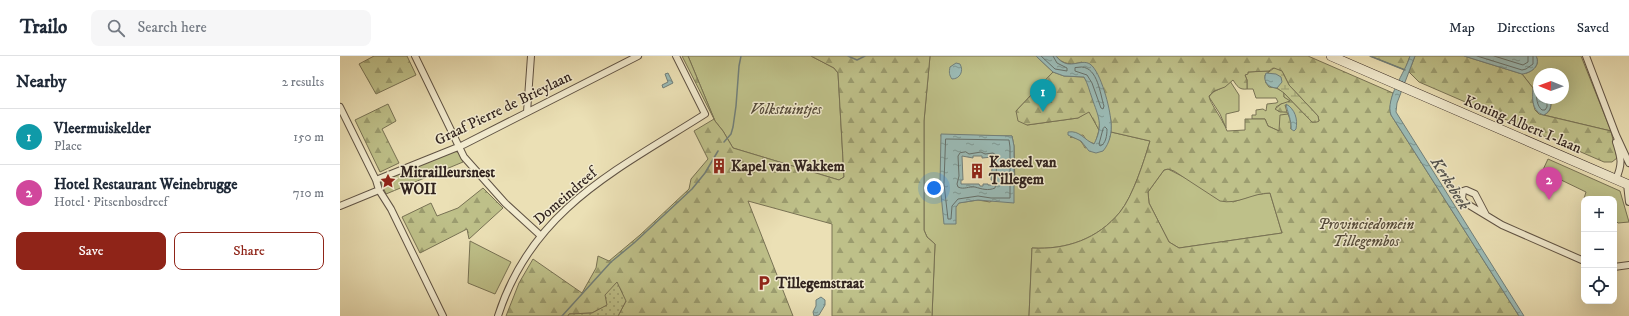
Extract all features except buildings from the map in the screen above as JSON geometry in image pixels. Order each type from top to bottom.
[{"type":"main road","name":"Koning Albert I-laan","points":[[1331,56],[1628,184]]},
{"type":"street","points":[[415,56],[464,158],[495,192],[540,235]]},
{"type":"street","points":[[527,112],[532,56]]},
{"type":"street","name":"Graaf Pierre de Brieylaan","points":[[376,180],[459,146],[638,56]]},
{"type":"street","name":"Domeindreef","points":[[498,316],[511,281],[524,257],[540,235],[576,199],[596,183],[705,114],[676,56]]},
{"type":"street","points":[[1586,56],[1616,135],[1629,163]]},
{"type":"street","points":[[340,107],[376,180],[379,190],[391,209],[443,316]]},
{"type":"street","points":[[1616,135],[1622,162],[1616,179]]},
{"type":"street","points":[[1628,184],[1629,202]]},
{"type":"street","points":[[340,206],[379,190]]},
{"type":"street","points":[[1486,215],[1502,225],[1581,261]]},
{"type":"street","points":[[1617,267],[1629,265]]},
{"type":"green space","points":[[374,56],[407,56],[416,75],[376,94],[359,64]]},
{"type":"green space","points":[[682,56],[688,56],[715,121],[733,148],[839,180],[844,177],[838,73],[834,68],[811,56],[930,56],[924,121],[924,230],[927,237],[935,244],[932,316],[832,316],[832,224],[748,201],[793,316],[618,316],[626,301],[608,305],[592,313],[569,314],[568,316],[506,316],[519,283],[533,259],[582,293],[596,268],[598,256],[609,261],[640,235],[689,189],[691,179],[708,159],[694,131],[714,119]]},
{"type":"green space","name":"Volkstuintjes","points":[[688,56],[811,56],[834,68],[838,73],[844,177],[839,180],[733,148],[715,121]]},
{"type":"green space","points":[[930,56],[1036,56],[1053,72],[1016,111],[1027,125],[1078,118],[1089,111],[1099,130],[1095,144],[1087,141],[1083,135],[1070,137],[1079,140],[1085,148],[1109,140],[1111,132],[1150,141],[1138,178],[1129,197],[1120,212],[1111,221],[1091,236],[1069,245],[1032,248],[1029,316],[932,316],[935,244],[927,237],[924,230],[924,121]],"holes":[[[941,135],[1012,136],[1014,146],[1015,185],[990,202],[978,200],[958,203],[956,207]]]},
{"type":"green space","name":"Provinciedomein Tillegembos","points":[[1056,56],[1308,56],[1393,93],[1390,107],[1391,115],[1519,316],[1029,316],[1032,248],[1069,245],[1091,236],[1111,221],[1120,212],[1129,197],[1138,178],[1150,141],[1111,132],[1111,121],[1101,83],[1082,62],[1068,64]],"holes":[[[1273,68],[1283,73],[1289,85],[1318,116],[1319,121],[1312,122],[1284,93],[1284,97],[1290,101],[1281,104],[1275,109],[1280,112],[1287,112],[1285,105],[1289,106],[1294,113],[1291,129],[1291,122],[1288,114],[1280,115],[1279,131],[1268,126],[1265,119],[1245,119],[1245,130],[1227,131],[1211,103],[1209,96],[1214,91],[1225,87],[1233,80],[1240,88],[1247,89],[1247,80],[1245,75],[1248,74],[1248,72],[1269,71]],[[1168,169],[1174,171],[1220,201],[1227,202],[1270,193],[1282,233],[1179,248],[1169,242],[1149,203],[1148,192],[1164,170]]]},
{"type":"green space","points":[[1370,56],[1410,56],[1405,70]]},
{"type":"green space","points":[[1415,56],[1464,56],[1522,74],[1533,88],[1533,104],[1535,110],[1539,114],[1611,131],[1617,158],[1612,162],[1604,162],[1419,82],[1409,72]]},
{"type":"green space","points":[[1536,56],[1581,56],[1611,131],[1544,115],[1550,110],[1551,104],[1569,104],[1569,68],[1534,68],[1537,60]]},
{"type":"green space","points":[[1274,68],[1282,71],[1289,85],[1318,116],[1319,121],[1312,122],[1284,93],[1277,88],[1269,87],[1266,83],[1265,75]]},
{"type":"green space","points":[[1533,70],[1533,88],[1522,74]]},
{"type":"green space","points":[[1269,71],[1265,77],[1266,83],[1282,91],[1284,93],[1284,97],[1290,100],[1288,103],[1281,104],[1276,107],[1278,111],[1287,112],[1288,114],[1279,131],[1268,126],[1265,119],[1252,119],[1252,115],[1256,115],[1256,110],[1263,109],[1266,111],[1267,104],[1278,102],[1276,98],[1256,98],[1253,89],[1247,89],[1247,80],[1245,75],[1248,72]]},
{"type":"green space","points":[[1053,72],[1064,76],[1084,77],[1089,85],[1100,117],[1099,130],[1089,112],[1078,118],[1027,125],[1018,121],[1016,111]]},
{"type":"green space","points":[[1230,81],[1239,95],[1239,111],[1226,114],[1226,128],[1220,114],[1209,97],[1213,92],[1225,86]]},
{"type":"green space","points":[[388,104],[396,121],[382,129],[399,163],[380,172],[355,120]]},
{"type":"green space","points":[[455,151],[459,153],[463,162],[386,194],[381,183],[383,179]]},
{"type":"green space","points":[[1548,159],[1620,191],[1629,222],[1617,222],[1617,196],[1585,196],[1586,192],[1557,178],[1556,180],[1541,174]]},
{"type":"green space","points":[[1168,169],[1233,202],[1253,195],[1270,193],[1282,233],[1179,248],[1169,242],[1149,203],[1148,192],[1164,170]]},
{"type":"green space","points":[[483,188],[503,208],[469,239],[467,229],[420,253],[402,217],[431,203],[437,216],[458,208]]},
{"type":"green space","points":[[470,241],[511,262],[495,294],[468,283]]},
{"type":"green space","points":[[617,282],[626,301],[618,316],[568,316],[569,314],[592,313],[607,305],[605,295]]},
{"type":"water","points":[[1036,56],[1056,56],[1060,61],[1065,63],[1069,64],[1082,62],[1090,64],[1094,68],[1098,74],[1104,91],[1111,122],[1110,137],[1103,151],[1096,153],[1089,151],[1081,141],[1068,135],[1068,132],[1076,132],[1094,144],[1099,131],[1098,115],[1084,77],[1064,76],[1053,72]]},
{"type":"water","points":[[1410,56],[1415,56],[1397,103],[1396,112],[1524,316],[1519,316],[1391,115],[1390,108],[1393,93]]},
{"type":"water","points":[[1464,56],[1536,56],[1536,66],[1532,71],[1522,74]]},
{"type":"water","points":[[956,63],[960,64],[962,69],[957,78],[952,79],[950,76],[950,67]]},
{"type":"water","points":[[668,73],[673,83],[663,88],[662,85],[668,82],[665,74]]},
{"type":"water","points":[[1266,73],[1276,74],[1281,77],[1282,82],[1277,88],[1271,87],[1267,84],[1265,79]]},
{"type":"water","points":[[1286,104],[1294,111],[1297,125],[1294,131],[1291,129]]},
{"type":"water","points":[[1534,104],[1551,104],[1548,112],[1544,115],[1535,108]]},
{"type":"water","points":[[941,134],[1012,136],[1014,146],[1014,203],[978,200],[959,203],[956,207],[956,224],[944,224],[940,184]],"holes":[[[962,156],[973,158],[973,156],[982,156],[982,158],[993,157],[991,180],[993,180],[993,185],[983,184],[983,186],[980,186],[979,184],[961,184],[961,180],[963,180]]]},
{"type":"water","points":[[821,297],[825,300],[825,305],[819,315],[814,316],[813,312],[816,306],[816,300]]},
{"type":"waterway","points":[[724,142],[731,134],[733,127],[741,56]]},
{"type":"waterway","points":[[848,56],[857,60],[865,56]]},
{"type":"waterway","points":[[1370,56],[1405,70]]},
{"type":"waterway","points":[[562,316],[611,262],[634,243],[692,189],[705,173],[718,151]]},
{"type":"place","name":"Vleermuiskelder","points":[[1043,112]]},
{"type":"place","name":"Kapel van Wakkem","points":[[719,166]]},
{"type":"place","name":"Kasteel van Tillegem","points":[[977,171]]},
{"type":"place","name":"Mitrailleursnest WOII","points":[[388,181]]},
{"type":"place","name":"Hotel Restaurant Weinebrugge","points":[[1549,200]]},
{"type":"place","name":"Tillegemstraat","points":[[764,283]]},
{"type":"water label","name":"Kerkebeek","points":[[1451,183]]}]
